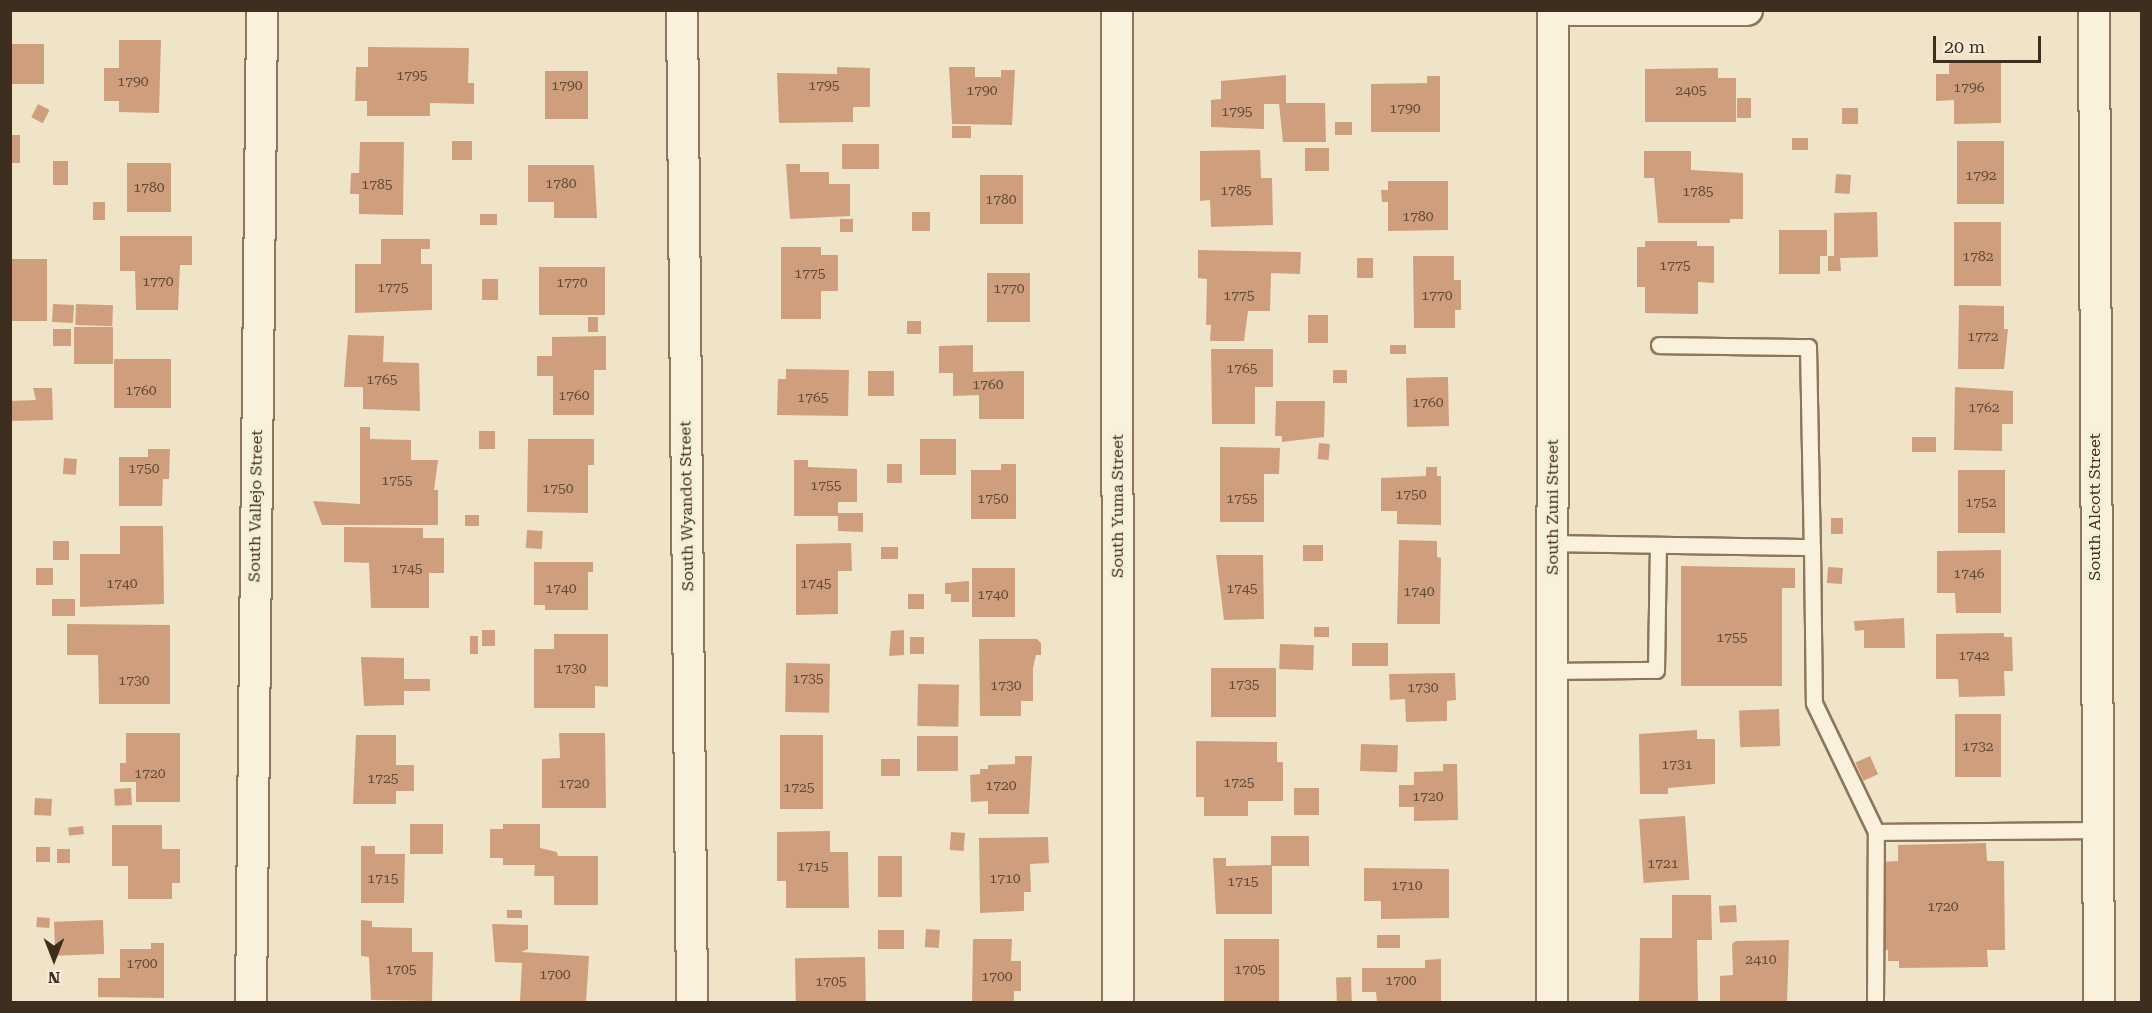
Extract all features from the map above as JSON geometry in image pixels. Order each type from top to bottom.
[{"type":"street","name":"South Vallejo Street","points":[[251,1002],[262,10]]},
{"type":"street","name":"South Wyandot Street","points":[[682,10],[692,1002]]},
{"type":"street","name":"South Yuma Street","points":[[1117,10],[1118,1002]]},
{"type":"street","name":"South Zuni Street","points":[[1552,1002],[1553,10]]},
{"type":"street","points":[[1570,10],[1748,10]]},
{"type":"street","name":"South Alcott Street","points":[[2094,10],[2095,830],[2099,1002]]},
{"type":"lane","points":[[1659,345],[1808,347],[1814,703],[1876,832],[1875,1002]]},
{"type":"lane","points":[[1553,543],[1812,547]]},
{"type":"lane","points":[[1553,671],[1656,670],[1658,545]]},
{"type":"lane","points":[[1876,832],[2095,830]]},
{"type":"building","points":[[119,40],[161,40],[159,113],[119,112],[119,101],[104,101],[104,68],[119,68]]},
{"type":"building","points":[[10,44],[44,44],[44,84],[10,84]]},
{"type":"building","points":[[368,47],[469,48],[468,83],[474,83],[474,104],[430,103],[430,116],[367,116],[367,101],[355,101],[356,67],[368,67]]},
{"type":"building","points":[[2001,60],[2001,123],[1954,124],[1954,100],[1936,101],[1936,74],[1949,74],[1949,64],[1954,61]]},
{"type":"building","points":[[837,67],[870,68],[870,107],[853,107],[853,122],[779,123],[777,73],[837,74]]},
{"type":"building","points":[[949,67],[975,67],[975,77],[1001,77],[1001,70],[1015,70],[1012,125],[952,124]]},
{"type":"building","points":[[1718,68],[1718,78],[1736,78],[1736,122],[1645,122],[1645,69]]},
{"type":"building","points":[[545,71],[588,71],[588,119],[545,119]]},
{"type":"building","points":[[1286,75],[1286,103],[1325,103],[1326,142],[1283,142],[1279,104],[1264,104],[1264,129],[1211,127],[1211,100],[1221,99],[1221,81]]},
{"type":"building","points":[[1427,76],[1440,76],[1440,132],[1371,132],[1371,84],[1427,83]]},
{"type":"building","points":[[1737,98],[1751,98],[1751,118],[1737,118]]},
{"type":"building","points":[[38,104],[50,110],[43,123],[31,117]]},
{"type":"building","points":[[1842,108],[1858,108],[1858,124],[1842,124]]},
{"type":"building","points":[[1335,122],[1352,122],[1352,135],[1335,135]]},
{"type":"building","points":[[952,126],[971,126],[971,138],[952,138]]},
{"type":"building","points":[[10,135],[20,135],[20,163],[10,163]]},
{"type":"building","points":[[1792,138],[1808,138],[1808,150],[1792,150]]},
{"type":"building","points":[[452,141],[472,141],[472,160],[452,160]]},
{"type":"building","points":[[1957,141],[2004,141],[2004,204],[1957,204]]},
{"type":"building","points":[[360,142],[404,142],[403,215],[359,214],[359,194],[350,194],[351,173],[359,173]]},
{"type":"building","points":[[842,144],[879,144],[879,169],[842,169]]},
{"type":"building","points":[[1305,148],[1329,148],[1329,171],[1305,171]]},
{"type":"building","points":[[1260,150],[1261,178],[1272,178],[1273,225],[1211,227],[1210,200],[1200,201],[1200,151]]},
{"type":"building","points":[[1644,151],[1691,151],[1691,170],[1743,173],[1743,219],[1730,219],[1730,223],[1658,223],[1654,178],[1644,178]]},
{"type":"building","points":[[53,161],[68,161],[68,185],[53,185]]},
{"type":"building","points":[[127,163],[171,163],[171,212],[127,212]]},
{"type":"building","points":[[786,164],[800,164],[800,172],[829,172],[829,184],[850,184],[850,216],[790,219]]},
{"type":"building","points":[[528,165],[594,165],[597,218],[554,218],[554,202],[528,202]]},
{"type":"building","points":[[1836,174],[1851,175],[1850,194],[1835,193]]},
{"type":"building","points":[[980,175],[1023,175],[1023,224],[980,224]]},
{"type":"building","points":[[1388,181],[1448,181],[1448,230],[1388,231],[1388,202],[1382,202],[1381,190],[1388,190]]},
{"type":"building","points":[[93,202],[105,202],[105,220],[93,220]]},
{"type":"building","points":[[912,212],[930,212],[930,231],[912,231]]},
{"type":"building","points":[[1877,212],[1878,257],[1840,258],[1841,271],[1828,271],[1828,256],[1834,256],[1834,213]]},
{"type":"building","points":[[480,214],[497,214],[497,225],[480,225]]},
{"type":"building","points":[[840,219],[853,219],[853,232],[840,232]]},
{"type":"building","points":[[1954,222],[2001,222],[2001,286],[1954,286]]},
{"type":"building","points":[[1779,230],[1827,230],[1827,256],[1820,256],[1820,274],[1779,274]]},
{"type":"building","points":[[120,236],[192,236],[192,265],[180,265],[178,310],[136,310],[135,271],[120,271]]},
{"type":"building","points":[[381,239],[430,239],[430,249],[421,249],[421,264],[432,264],[432,310],[355,313],[355,264],[381,264]]},
{"type":"building","points":[[1645,241],[1697,241],[1697,246],[1714,246],[1714,283],[1698,282],[1698,314],[1645,313],[1645,287],[1637,287],[1637,247],[1645,247]]},
{"type":"building","points":[[781,247],[821,247],[821,255],[838,255],[838,291],[821,291],[821,319],[781,319]]},
{"type":"building","points":[[1198,250],[1301,252],[1300,274],[1271,273],[1270,311],[1248,311],[1244,341],[1210,341],[1211,325],[1206,325],[1207,279],[1198,278]]},
{"type":"building","points":[[1413,256],[1454,256],[1454,280],[1461,280],[1461,310],[1455,310],[1455,328],[1414,328]]},
{"type":"building","points":[[1357,258],[1373,258],[1373,278],[1357,278]]},
{"type":"building","points":[[10,259],[47,259],[47,321],[10,321]]},
{"type":"building","points":[[539,267],[605,267],[605,315],[539,315]]},
{"type":"building","points":[[987,273],[1030,273],[1030,322],[987,322]]},
{"type":"building","points":[[482,279],[498,279],[498,300],[482,300]]},
{"type":"building","points":[[53,304],[74,305],[73,323],[52,322]]},
{"type":"building","points":[[76,304],[113,305],[112,326],[75,325]]},
{"type":"building","points":[[1959,305],[2004,306],[2004,329],[2008,329],[2004,369],[1958,369]]},
{"type":"building","points":[[1308,315],[1328,315],[1328,343],[1308,343]]},
{"type":"building","points":[[588,317],[598,317],[598,332],[588,332]]},
{"type":"building","points":[[907,321],[921,321],[921,334],[907,334]]},
{"type":"building","points":[[74,327],[113,327],[113,364],[74,364]]},
{"type":"building","points":[[53,329],[71,329],[71,346],[53,346]]},
{"type":"building","points":[[348,335],[384,336],[383,362],[419,363],[420,411],[363,409],[363,387],[344,387]]},
{"type":"building","points":[[606,336],[606,370],[594,370],[594,415],[553,415],[553,376],[537,376],[537,356],[552,356],[552,337]]},
{"type":"building","points":[[973,345],[973,372],[1024,371],[1024,419],[979,419],[979,395],[953,396],[953,373],[939,373],[939,346]]},
{"type":"building","points":[[1390,345],[1406,345],[1406,354],[1390,354]]},
{"type":"building","points":[[1211,349],[1273,349],[1273,387],[1255,387],[1255,424],[1212,424]]},
{"type":"building","points":[[114,359],[171,359],[171,408],[114,408]]},
{"type":"building","points":[[786,369],[849,370],[848,416],[777,415],[778,379],[786,379]]},
{"type":"building","points":[[1333,370],[1347,370],[1347,383],[1333,383]]},
{"type":"building","points":[[868,371],[894,371],[894,396],[868,396]]},
{"type":"building","points":[[1448,377],[1449,426],[1407,427],[1406,378]]},
{"type":"building","points":[[1955,387],[2013,391],[2013,424],[2002,424],[2002,451],[1954,450]]},
{"type":"building","points":[[33,388],[52,388],[53,420],[10,421],[10,401],[36,400]]},
{"type":"building","points":[[1276,401],[1325,401],[1324,437],[1282,442],[1282,436],[1275,436]]},
{"type":"building","points":[[360,427],[370,427],[370,439],[411,440],[411,460],[438,460],[434,490],[438,490],[438,525],[322,525],[313,501],[360,504]]},
{"type":"building","points":[[479,431],[495,431],[495,449],[479,449]]},
{"type":"building","points":[[1912,437],[1936,437],[1936,452],[1912,452]]},
{"type":"building","points":[[528,439],[594,439],[594,465],[588,465],[588,513],[527,512]]},
{"type":"building","points":[[920,439],[956,439],[956,475],[920,475]]},
{"type":"building","points":[[1319,443],[1330,444],[1329,460],[1318,459]]},
{"type":"building","points":[[1220,447],[1280,448],[1279,474],[1264,474],[1264,522],[1220,522]]},
{"type":"building","points":[[148,449],[170,449],[169,479],[163,479],[162,506],[119,506],[119,457],[148,457]]},
{"type":"building","points":[[64,458],[77,459],[76,475],[63,474]]},
{"type":"building","points":[[794,460],[808,460],[808,467],[857,469],[857,502],[838,502],[838,513],[863,513],[863,532],[838,531],[838,516],[794,516]]},
{"type":"building","points":[[887,464],[902,464],[902,483],[887,483]]},
{"type":"building","points":[[1001,464],[1016,464],[1016,519],[971,519],[971,470],[1001,470]]},
{"type":"building","points":[[1426,467],[1437,467],[1437,476],[1441,476],[1441,525],[1397,524],[1397,511],[1381,511],[1381,478],[1426,476]]},
{"type":"building","points":[[1958,470],[2005,470],[2005,533],[1958,533]]},
{"type":"building","points":[[465,515],[479,515],[479,526],[465,526]]},
{"type":"building","points":[[1831,518],[1843,518],[1843,534],[1831,534]]},
{"type":"building","points":[[120,526],[163,526],[164,604],[80,607],[80,554],[120,554]]},
{"type":"building","points":[[344,527],[423,528],[423,538],[444,538],[444,573],[429,573],[429,608],[371,608],[369,563],[344,562]]},
{"type":"building","points":[[527,530],[543,531],[542,549],[526,548]]},
{"type":"building","points":[[1399,540],[1437,541],[1437,557],[1441,558],[1440,624],[1397,624]]},
{"type":"building","points":[[53,541],[69,541],[69,560],[53,560]]},
{"type":"building","points":[[851,543],[852,571],[838,571],[838,614],[796,615],[796,544]]},
{"type":"building","points":[[1303,545],[1323,545],[1323,561],[1303,561]]},
{"type":"building","points":[[881,547],[898,547],[898,559],[881,559]]},
{"type":"building","points":[[2001,550],[2001,613],[1956,613],[1955,593],[1937,593],[1937,551]]},
{"type":"building","points":[[1216,555],[1263,555],[1264,619],[1224,620]]},
{"type":"building","points":[[534,562],[593,562],[593,572],[588,572],[588,610],[545,610],[545,605],[534,605]]},
{"type":"building","points":[[1681,566],[1795,568],[1795,588],[1782,588],[1782,686],[1681,686]]},
{"type":"building","points":[[1828,567],[1843,568],[1842,584],[1827,583]]},
{"type":"building","points":[[36,568],[53,568],[53,585],[36,585]]},
{"type":"building","points":[[972,568],[1015,568],[1015,617],[972,617]]},
{"type":"building","points":[[969,581],[969,602],[951,602],[951,594],[945,594],[945,583]]},
{"type":"building","points":[[908,594],[924,594],[924,609],[908,609]]},
{"type":"building","points":[[52,599],[75,599],[75,616],[52,616]]},
{"type":"building","points":[[1904,618],[1905,648],[1864,648],[1864,630],[1855,631],[1854,621]]},
{"type":"building","points":[[67,624],[170,625],[170,704],[99,704],[98,655],[67,655]]},
{"type":"building","points":[[1314,627],[1329,627],[1329,637],[1314,637]]},
{"type":"building","points":[[482,630],[495,630],[495,646],[482,646]]},
{"type":"building","points":[[904,630],[904,655],[889,656],[891,631]]},
{"type":"building","points":[[2004,633],[2004,637],[2012,637],[2013,671],[2004,671],[2005,696],[1959,697],[1958,679],[1936,679],[1936,634]]},
{"type":"building","points":[[554,634],[608,634],[608,687],[595,686],[595,708],[534,708],[534,649],[554,649]]},
{"type":"building","points":[[470,636],[478,636],[478,654],[470,654]]},
{"type":"building","points":[[910,637],[924,637],[924,654],[910,654]]},
{"type":"building","points":[[979,639],[1037,639],[1041,643],[1041,655],[1036,655],[1033,668],[1033,701],[1021,701],[1021,716],[980,716]]},
{"type":"building","points":[[1352,643],[1388,643],[1388,666],[1352,666]]},
{"type":"building","points":[[1280,644],[1314,645],[1313,670],[1279,669]]},
{"type":"building","points":[[361,657],[404,658],[404,679],[430,679],[430,691],[404,691],[404,705],[364,706]]},
{"type":"building","points":[[786,663],[830,664],[829,713],[785,712]]},
{"type":"building","points":[[1211,668],[1276,668],[1276,717],[1211,717]]},
{"type":"building","points":[[1455,673],[1456,700],[1447,701],[1447,721],[1406,722],[1405,699],[1390,700],[1389,674]]},
{"type":"building","points":[[918,684],[959,685],[958,727],[917,726]]},
{"type":"building","points":[[1779,709],[1780,746],[1740,747],[1739,710]]},
{"type":"building","points":[[1955,714],[2001,714],[2001,777],[1955,777]]},
{"type":"building","points":[[1697,730],[1697,739],[1715,739],[1715,784],[1668,788],[1668,794],[1640,794],[1639,734]]},
{"type":"building","points":[[126,733],[180,733],[180,802],[136,802],[136,782],[120,782],[120,763],[126,763]]},
{"type":"building","points":[[559,733],[605,733],[606,808],[542,808],[542,759],[560,758]]},
{"type":"building","points":[[356,735],[396,735],[396,765],[414,765],[414,791],[396,791],[396,804],[353,804]]},
{"type":"building","points":[[780,735],[823,735],[823,809],[780,809]]},
{"type":"building","points":[[917,736],[958,736],[958,771],[917,771]]},
{"type":"building","points":[[1196,741],[1277,742],[1277,762],[1283,762],[1283,801],[1248,801],[1248,816],[1204,816],[1204,797],[1196,797]]},
{"type":"building","points":[[1361,744],[1398,745],[1397,772],[1360,771]]},
{"type":"building","points":[[1015,756],[1032,756],[1029,814],[988,814],[988,801],[971,802],[970,775],[980,774],[980,769],[988,769],[988,765],[1015,764]]},
{"type":"building","points":[[1870,756],[1878,774],[1864,781],[1855,763]]},
{"type":"building","points":[[881,759],[900,759],[900,776],[881,776]]},
{"type":"building","points":[[1443,764],[1457,764],[1458,820],[1414,821],[1414,807],[1399,807],[1399,785],[1414,785],[1414,772],[1443,771]]},
{"type":"building","points":[[131,788],[132,805],[115,806],[114,789]]},
{"type":"building","points":[[1294,788],[1319,788],[1319,815],[1294,815]]},
{"type":"building","points":[[35,798],[52,799],[51,816],[34,815]]},
{"type":"building","points":[[1685,816],[1689,880],[1644,883],[1639,819]]},
{"type":"building","points":[[410,824],[443,824],[443,854],[410,854]]},
{"type":"building","points":[[503,824],[540,824],[540,848],[557,852],[558,856],[598,856],[598,905],[554,905],[554,876],[534,876],[535,865],[503,865],[503,858],[490,858],[490,829],[503,829]]},
{"type":"building","points":[[112,825],[162,825],[162,849],[180,849],[180,883],[172,883],[172,899],[128,899],[128,866],[112,866]]},
{"type":"building","points":[[83,826],[84,834],[69,836],[68,828]]},
{"type":"building","points":[[830,831],[830,852],[848,852],[849,908],[786,908],[786,881],[777,881],[777,832]]},
{"type":"building","points":[[951,832],[965,833],[964,851],[950,850]]},
{"type":"building","points":[[1271,836],[1309,836],[1309,866],[1272,866],[1272,914],[1216,914],[1213,858],[1226,858],[1226,866],[1271,865]]},
{"type":"building","points":[[1048,837],[1049,863],[1030,864],[1031,892],[1024,892],[1024,911],[980,913],[979,838]]},
{"type":"building","points":[[1986,843],[1987,861],[2004,861],[2005,950],[1987,950],[1988,967],[1899,968],[1899,961],[1888,961],[1888,950],[1881,950],[1880,862],[1898,861],[1898,845]]},
{"type":"building","points":[[361,846],[375,846],[375,854],[405,854],[404,903],[361,903]]},
{"type":"building","points":[[36,847],[50,847],[50,862],[36,862]]},
{"type":"building","points":[[57,849],[70,849],[70,863],[57,863]]},
{"type":"building","points":[[878,856],[902,856],[902,897],[878,897]]},
{"type":"building","points":[[1364,868],[1449,869],[1449,918],[1381,919],[1381,901],[1364,901]]},
{"type":"building","points":[[1672,895],[1711,895],[1712,940],[1697,940],[1698,1002],[1639,1002],[1640,938],[1672,938]]},
{"type":"building","points":[[1736,905],[1737,922],[1720,923],[1719,906]]},
{"type":"building","points":[[507,910],[522,910],[522,918],[507,918]]},
{"type":"building","points":[[37,917],[50,918],[49,928],[36,927]]},
{"type":"building","points":[[103,920],[104,954],[55,956],[54,922]]},
{"type":"building","points":[[361,920],[372,921],[372,927],[412,928],[412,952],[433,952],[432,1001],[371,1000],[369,957],[361,956]]},
{"type":"building","points":[[492,924],[528,925],[528,949],[521,952],[589,956],[586,1002],[520,1002],[522,963],[495,962]]},
{"type":"building","points":[[926,929],[940,930],[939,948],[925,947]]},
{"type":"building","points":[[878,930],[904,930],[904,949],[878,949]]},
{"type":"building","points":[[1377,935],[1400,935],[1400,948],[1377,948]]},
{"type":"building","points":[[973,939],[1012,939],[1011,961],[1021,961],[1021,991],[1014,991],[1014,1002],[972,1002]]},
{"type":"building","points":[[1224,939],[1279,939],[1279,1002],[1224,1002]]},
{"type":"building","points":[[1789,940],[1787,1002],[1720,1002],[1720,976],[1733,975],[1732,944],[1736,941]]},
{"type":"building","points":[[151,943],[164,943],[164,998],[98,997],[98,978],[120,978],[120,949],[151,949]]},
{"type":"building","points":[[865,957],[866,1002],[796,1002],[795,958]]},
{"type":"building","points":[[1441,959],[1441,1002],[1377,1002],[1376,992],[1362,992],[1362,968],[1425,968],[1425,960]]},
{"type":"building","points":[[1351,977],[1352,1002],[1337,1002],[1336,978]]}]
